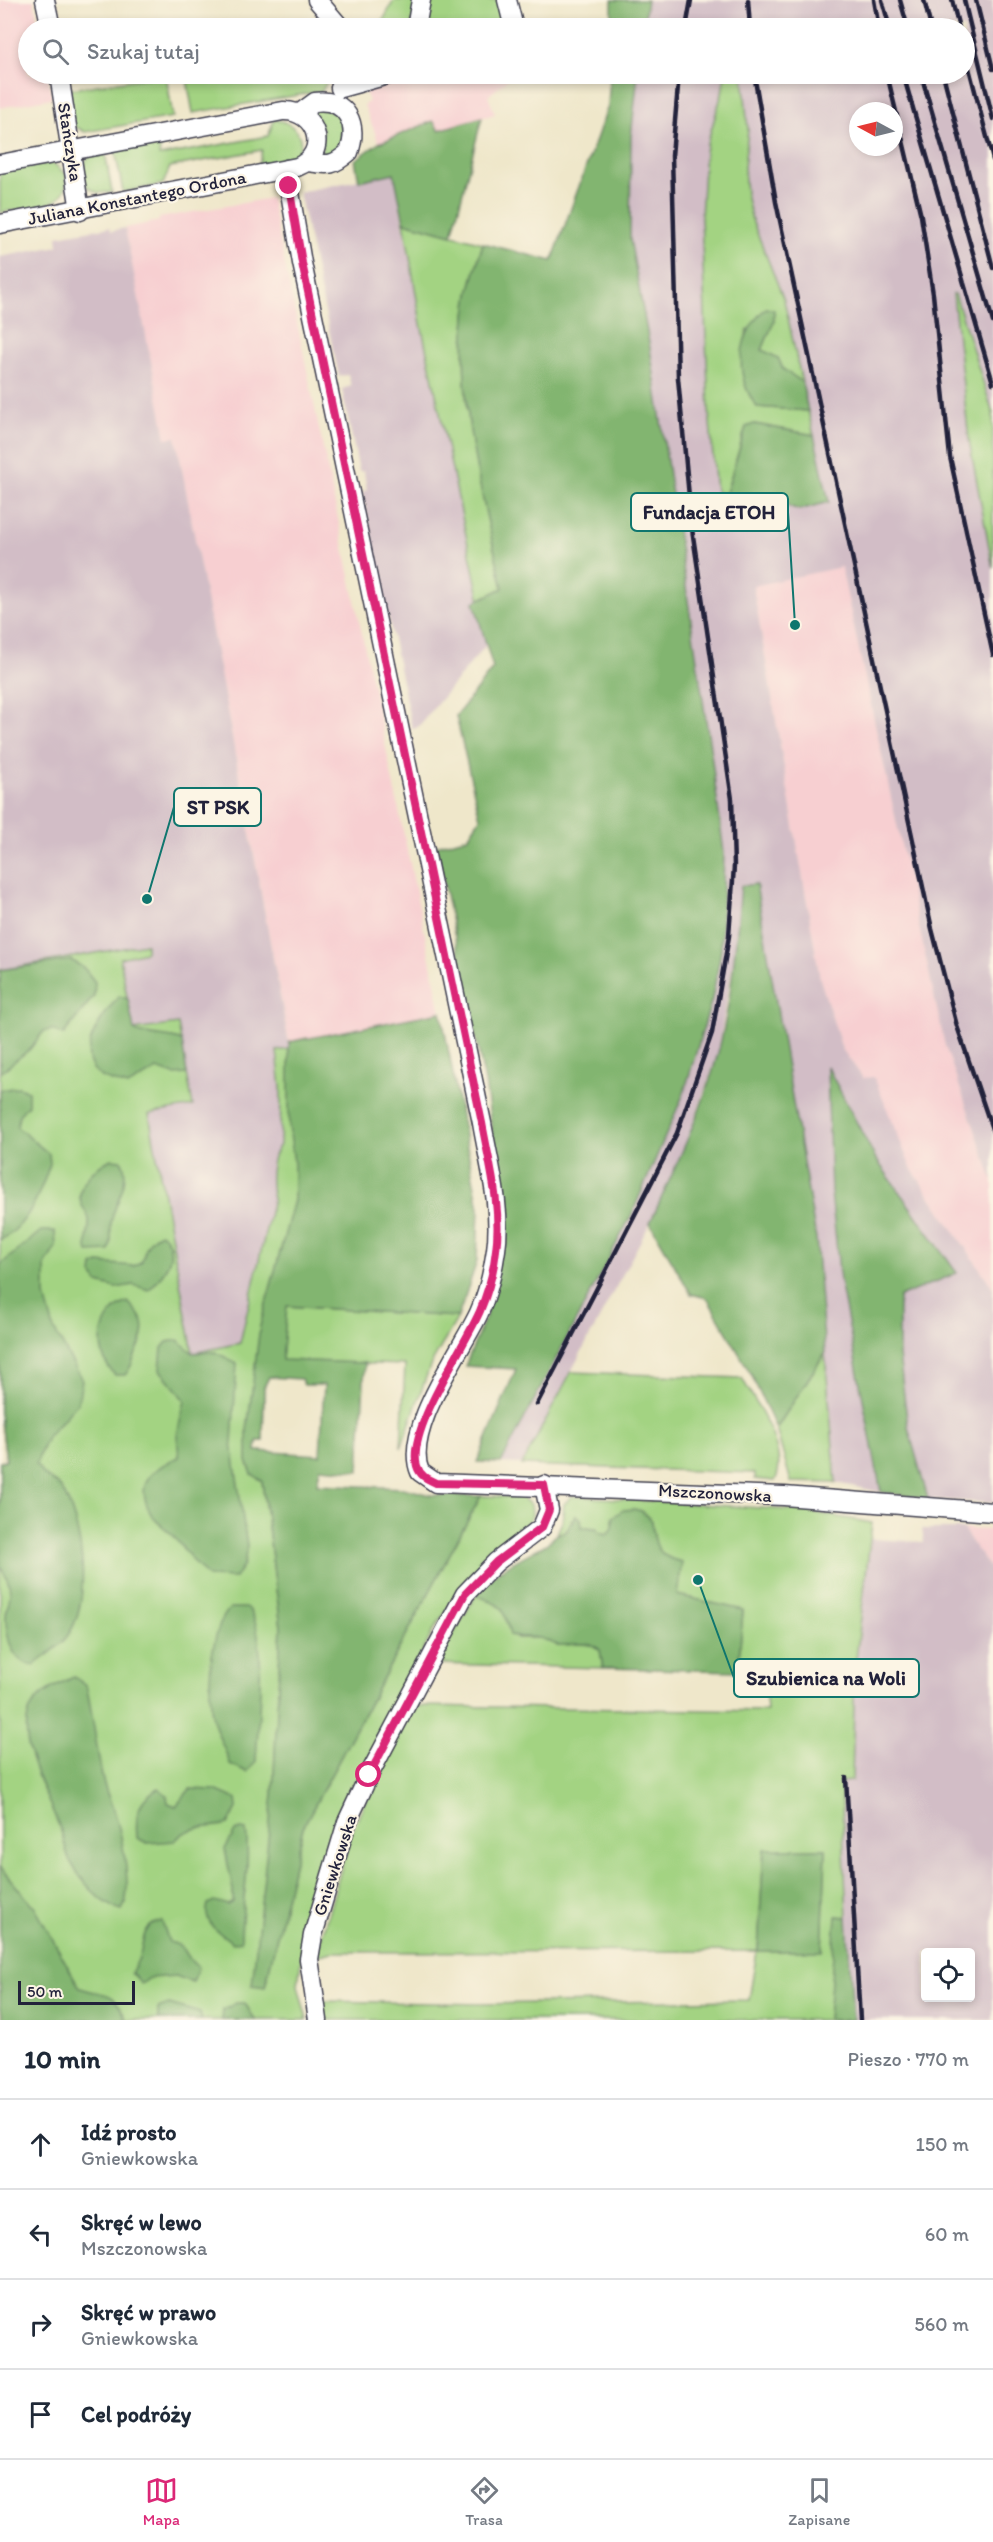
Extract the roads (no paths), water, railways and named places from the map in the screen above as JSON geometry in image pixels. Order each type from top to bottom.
[{"type":"street","points":[[45,0],[49,18]]},
{"type":"street","points":[[317,0],[332,18]]},
{"type":"street","points":[[418,18],[421,0]]},
{"type":"street","points":[[507,0],[512,18]]},
{"type":"street","name":"Stańczyka","points":[[61,84],[80,211]]},
{"type":"street","points":[[300,113],[339,88],[354,84]]},
{"type":"street","name":"Juliana Konstantego Ordona","points":[[0,224],[80,211],[286,170],[308,162],[323,166],[335,163],[349,152],[354,140],[352,124],[339,88]]},
{"type":"street","points":[[0,164],[283,111],[300,113],[308,118],[315,132],[315,151],[308,162]]},
{"type":"street","name":"Mszczonowska","points":[[286,170],[302,263],[482,1123],[495,1199],[496,1249],[490,1280],[480,1311],[430,1408],[417,1442],[415,1454],[420,1473],[436,1483],[544,1485],[784,1496],[993,1512]]},
{"type":"street","name":"Gniewkowska","points":[[318,2020],[309,1959],[334,1862],[347,1822],[369,1775],[465,1594],[496,1562],[542,1527],[549,1510],[544,1485]]},
{"type":"railway","points":[[688,18],[691,0]]},
{"type":"railway","points":[[748,0],[749,18]]},
{"type":"railway","points":[[874,0],[877,18]]},
{"type":"railway","points":[[882,0],[887,18]]},
{"type":"railway","points":[[900,0],[905,18]]},
{"type":"railway","points":[[924,0],[928,18]]},
{"type":"railway","points":[[952,0],[956,18]]},
{"type":"railway","points":[[964,0],[968,18]]},
{"type":"railway","points":[[976,0],[993,69]]},
{"type":"railway","points":[[975,45],[993,119]]},
{"type":"railway","points":[[537,1404],[677,1133],[712,1033],[729,936],[734,866],[732,799],[692,529],[678,378],[672,156],[678,84]]},
{"type":"railway","points":[[756,84],[776,202],[932,929],[957,1026],[993,1132]]},
{"type":"railway","points":[[889,84],[921,216],[933,294],[950,457],[993,655]]},
{"type":"railway","points":[[906,84],[993,383]]},
{"type":"railway","points":[[924,84],[993,322]]},
{"type":"railway","points":[[946,84],[993,268]]},
{"type":"railway","points":[[973,84],[993,160]]},
{"type":"railway","points":[[846,1778],[860,2020]]},
{"type":"place","name":"Fundacja ETOH","points":[[795,625]]},
{"type":"place","name":"ST PSK","points":[[147,899]]},
{"type":"place","name":"Szubienica na Woli","points":[[698,1580]]}]
